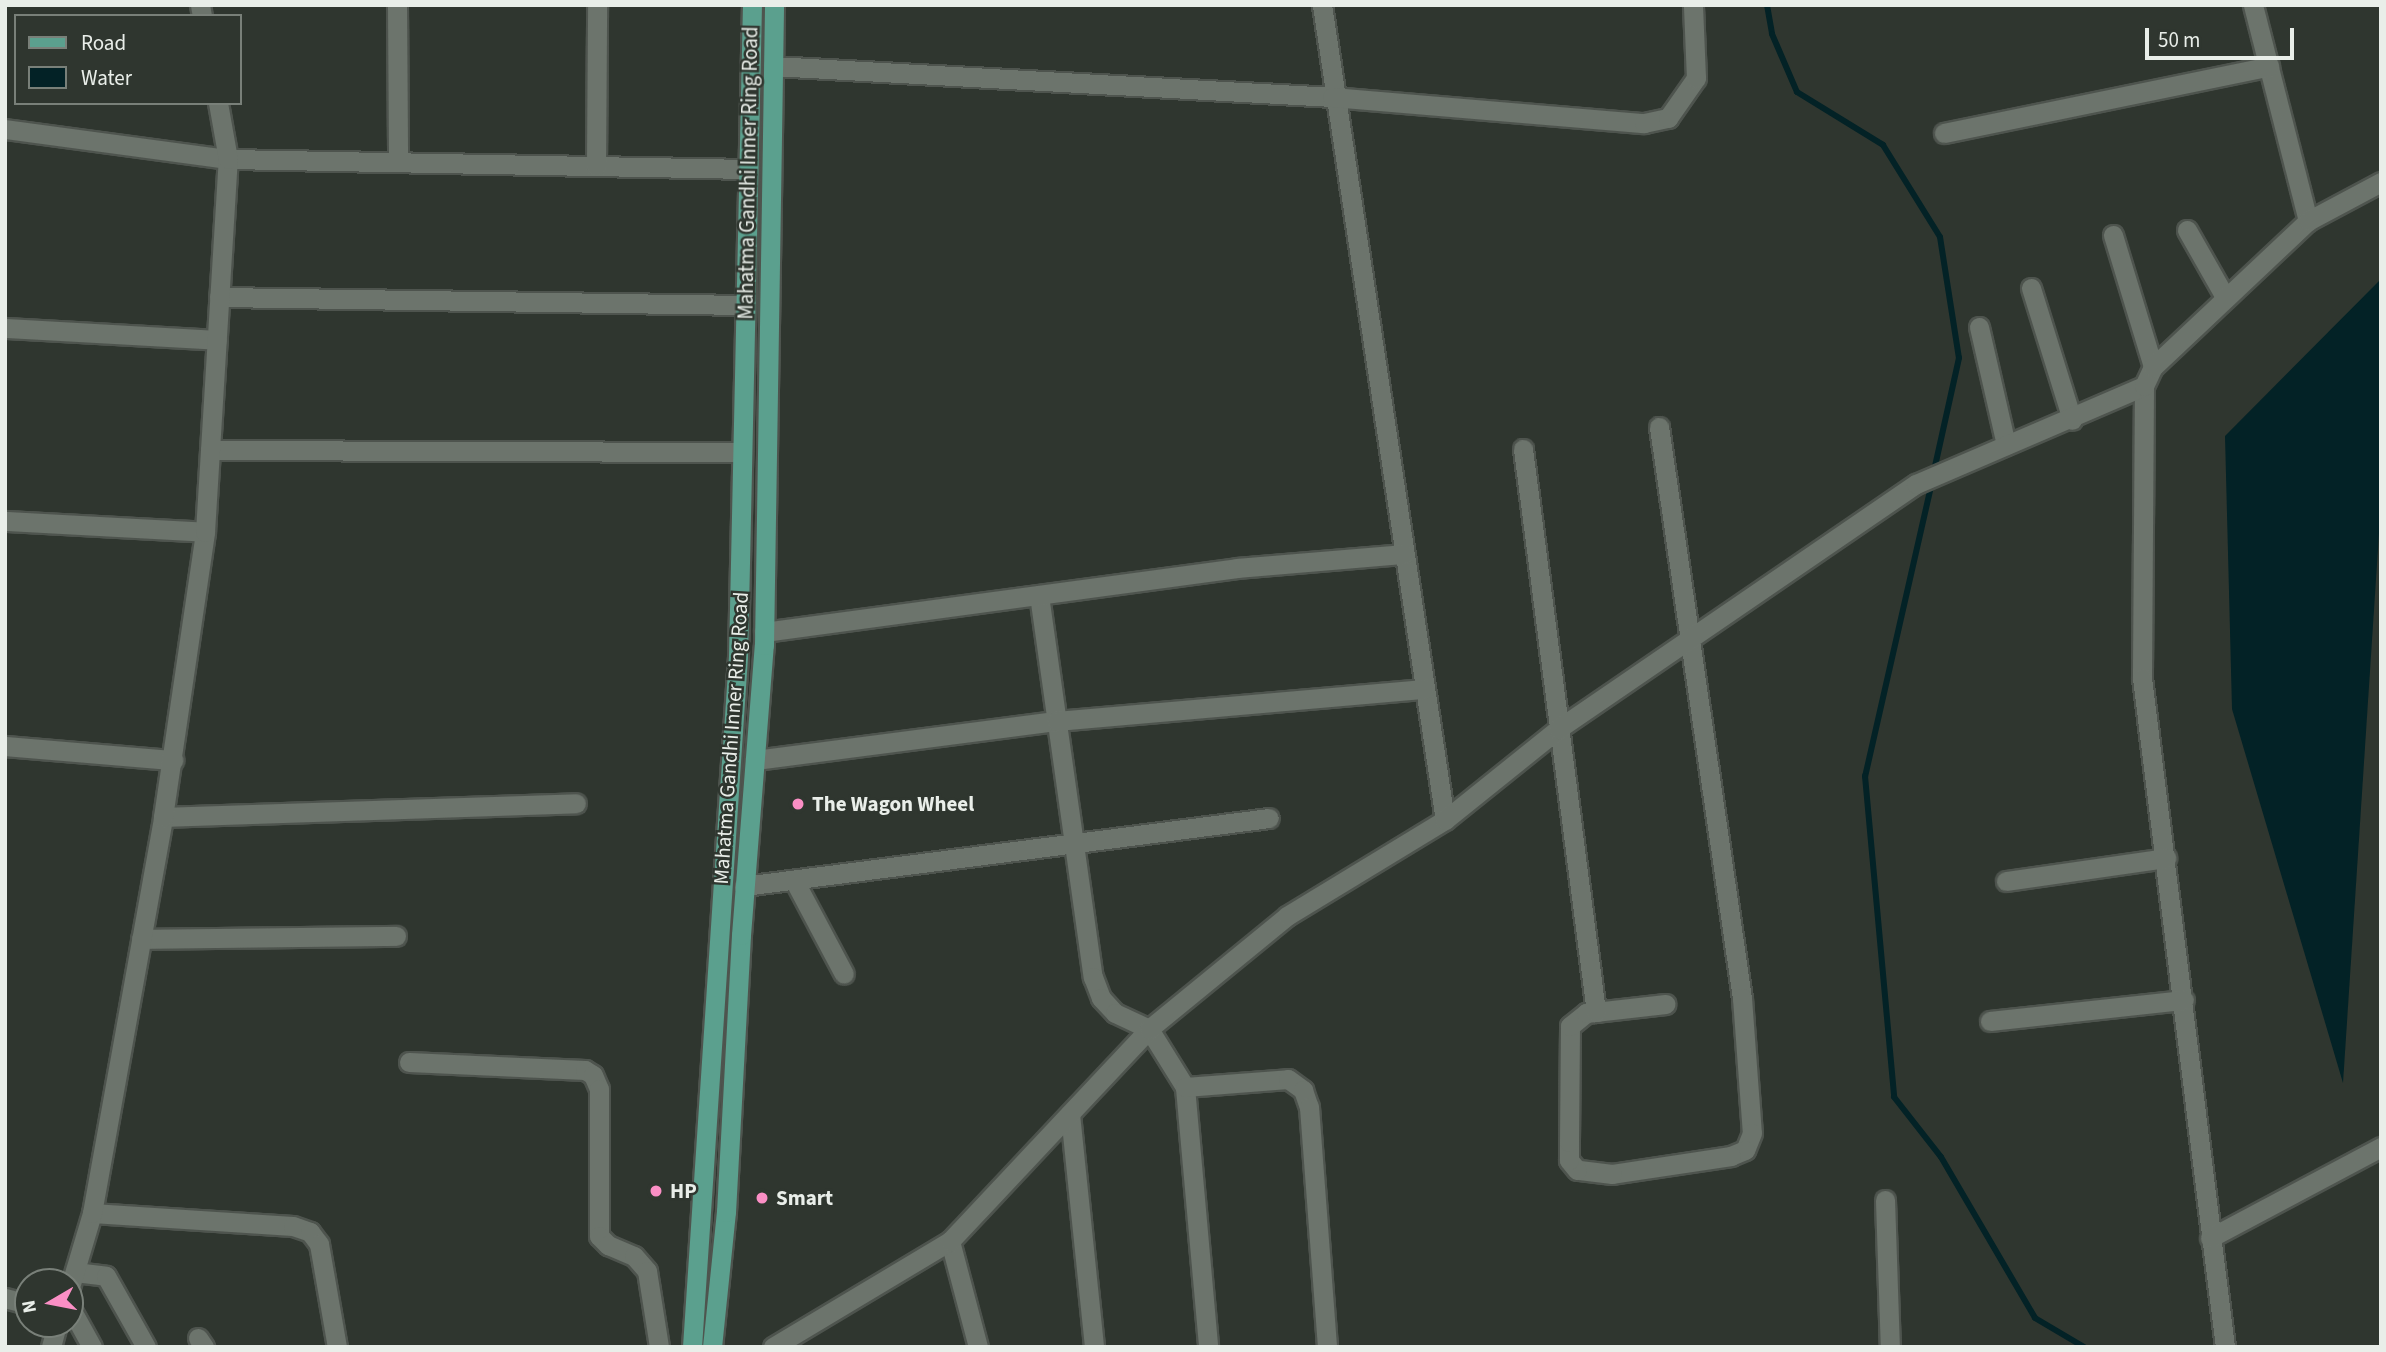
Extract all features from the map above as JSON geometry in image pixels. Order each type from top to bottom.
[{"type":"main road","name":"Mahatma Gandhi Inner Ring Road","points":[[692,1347],[738,656],[752,5]]},
{"type":"main road","name":"Mahatma Gandhi Inner Ring Road","points":[[712,1347],[726,1212],[744,886],[764,632],[774,5]]},
{"type":"street","points":[[397,5],[398,162]]},
{"type":"street","points":[[596,166],[597,5]]},
{"type":"street","points":[[1322,5],[1332,97],[1445,820]]},
{"type":"street","points":[[773,66],[1332,97],[1644,124],[1668,118],[1696,78],[1693,5]]},
{"type":"street","points":[[2253,5],[2308,221]]},
{"type":"street","points":[[1944,133],[2269,66]]},
{"type":"street","points":[[76,1268],[92,1213],[173,760],[205,532],[228,159],[218,105]]},
{"type":"street","points":[[5,128],[228,159],[748,169]]},
{"type":"street","points":[[2225,1347],[2210,1238],[2185,1000],[2142,678],[2144,386],[2153,367],[2308,221],[2381,182]]},
{"type":"street","points":[[2187,230],[2225,297]]},
{"type":"street","points":[[2112,234],[2153,367]]},
{"type":"street","points":[[2031,288],[2072,419]]},
{"type":"street","points":[[219,297],[745,305]]},
{"type":"street","points":[[1979,327],[2006,445]]},
{"type":"street","points":[[5,328],[217,340]]},
{"type":"street","points":[[773,1347],[950,1241],[1149,1029],[1287,916],[1445,820],[1558,729],[1916,484],[2144,386]]},
{"type":"street","points":[[1659,427],[1688,642],[1742,998],[1752,1133],[1745,1150],[1731,1156],[1612,1174],[1577,1170],[1569,1160],[1569,1033],[1575,1019],[1596,1012],[1665,1003]]},
{"type":"street","points":[[1523,449],[1596,1012]]},
{"type":"street","points":[[210,450],[742,452]]},
{"type":"street","points":[[5,522],[205,532]]},
{"type":"street","points":[[764,632],[1237,569],[1404,554]]},
{"type":"street","points":[[1039,595],[1093,977],[1101,998],[1115,1013],[1149,1029],[1185,1087],[1208,1347]]},
{"type":"street","points":[[755,760],[1057,721],[1424,689]]},
{"type":"street","points":[[5,746],[173,760]]},
{"type":"street","points":[[163,817],[576,803]]},
{"type":"street","points":[[744,886],[1269,818]]},
{"type":"street","points":[[2006,881],[2165,858]]},
{"type":"street","points":[[794,880],[844,974]]},
{"type":"street","points":[[141,939],[396,936]]},
{"type":"street","points":[[1990,1021],[2185,1000]]},
{"type":"street","points":[[409,1062],[585,1070],[593,1075],[598,1089],[599,1236],[608,1245],[634,1256],[647,1271],[659,1347]]},
{"type":"street","points":[[1185,1087],[1288,1079],[1303,1090],[1309,1107],[1327,1347]]},
{"type":"street","points":[[1070,1114],[1094,1347]]},
{"type":"street","points":[[2210,1238],[2381,1147]]},
{"type":"street","points":[[1885,1200],[1890,1347]]},
{"type":"street","points":[[92,1213],[293,1226],[310,1231],[319,1244],[337,1347]]},
{"type":"street","points":[[950,1241],[978,1347]]},
{"type":"street","points":[[84,1278],[106,1276],[146,1347]]},
{"type":"water","points":[[2381,279],[2381,503],[2343,1083],[2232,709],[2225,436]]},
{"type":"waterway","points":[[1767,5],[1772,34],[1797,92],[1883,145],[1940,237],[1959,358],[1934,471]]},
{"type":"waterway","points":[[1932,482],[1865,776],[1894,1097],[1941,1157],[2035,1318],[2084,1347]]},
{"type":"place","name":"The Wagon Wheel","points":[[798,804]]},
{"type":"place","name":"HP","points":[[656,1191]]},
{"type":"place","name":"Smart","points":[[762,1198]]}]
